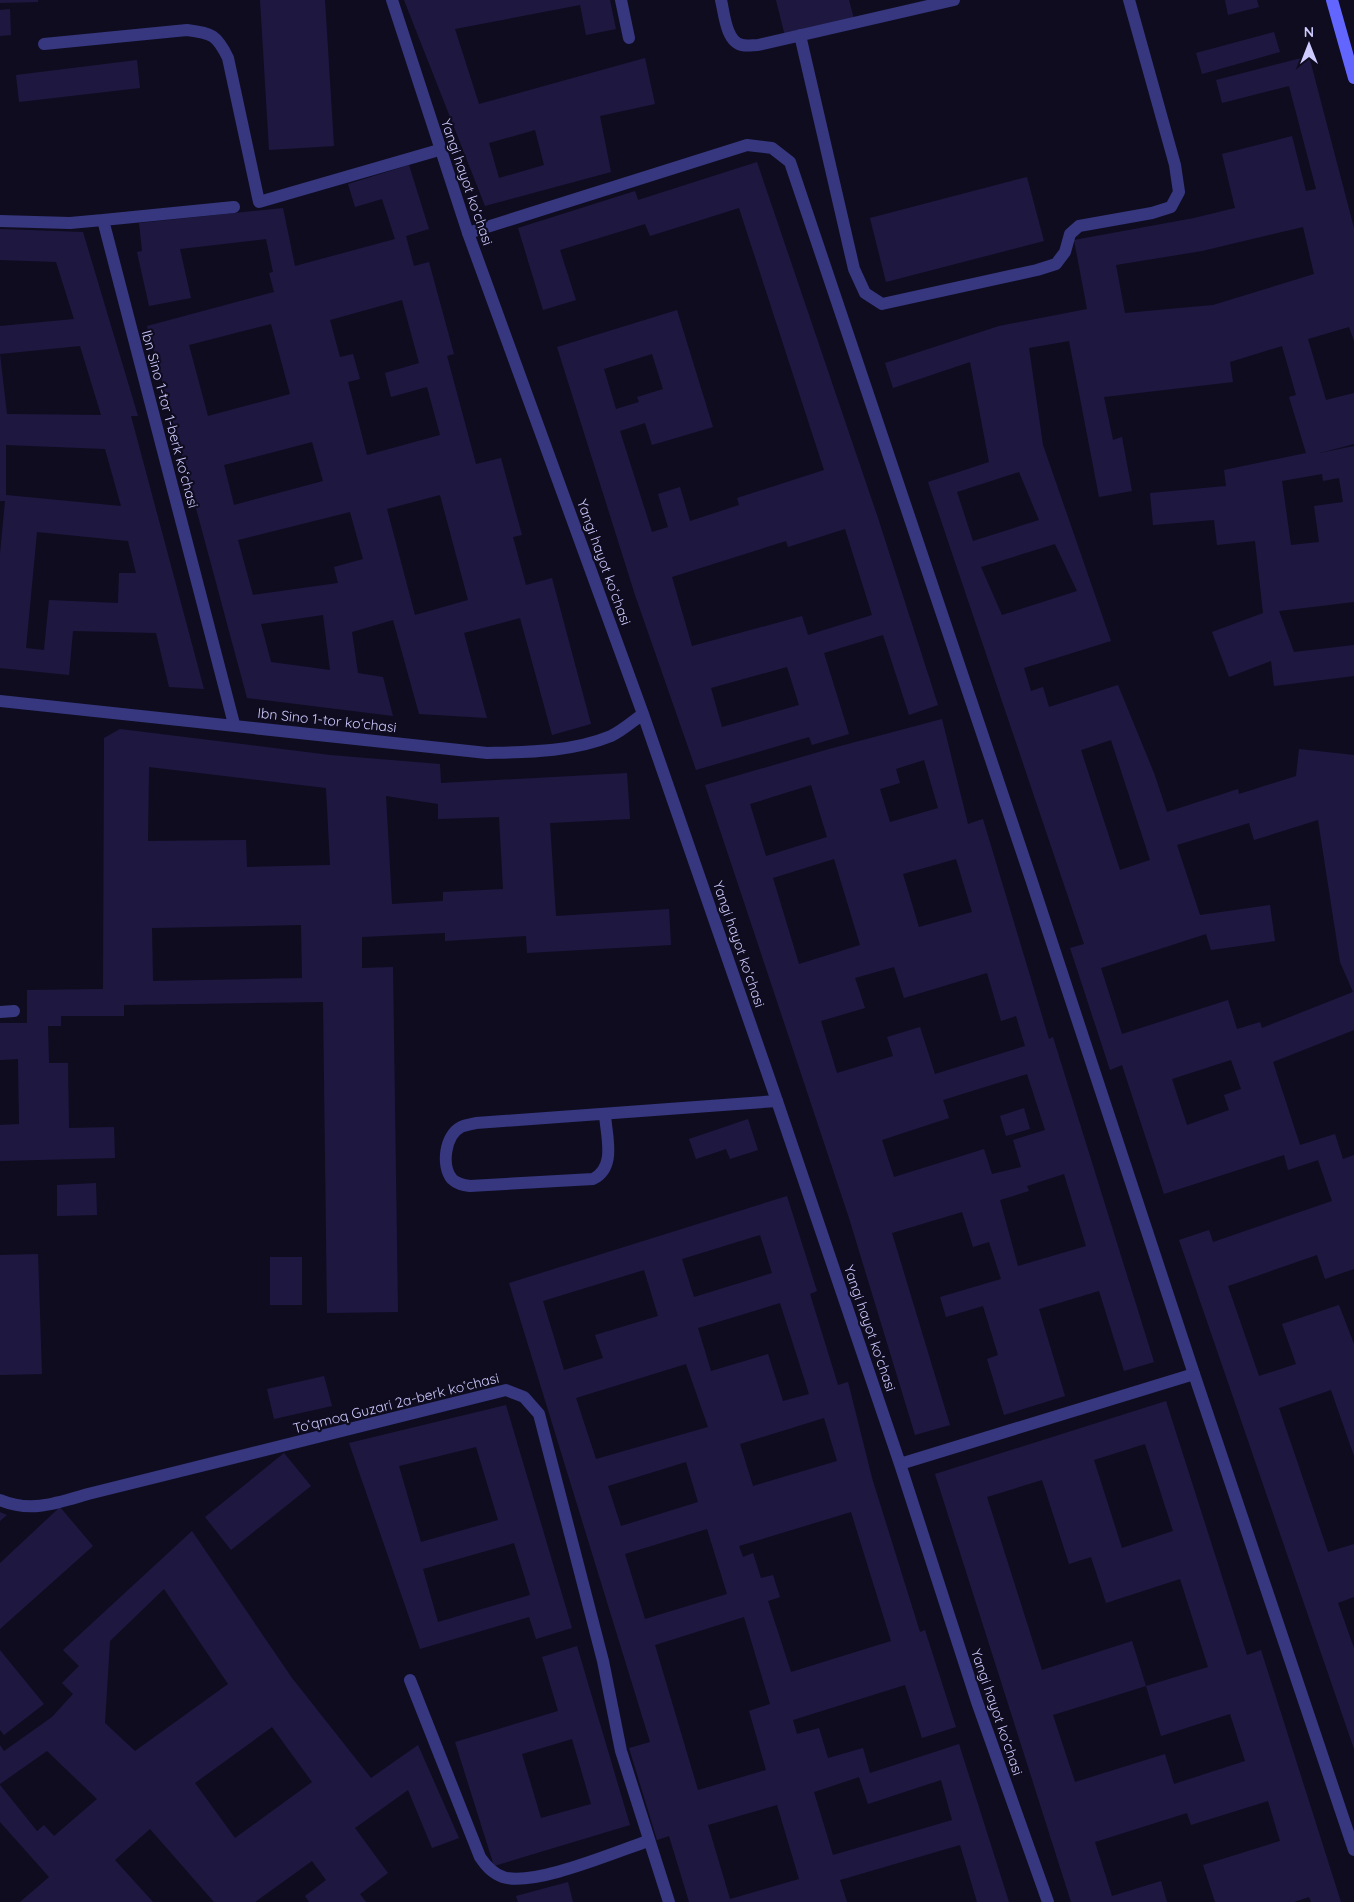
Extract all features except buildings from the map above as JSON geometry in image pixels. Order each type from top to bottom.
[{"type":"main road","points":[[1332,0],[1354,78]]},
{"type":"street","name":"Yangi hayot koʻchasi","points":[[392,0],[439,150],[468,233],[643,714],[777,1101],[900,1464],[977,1702],[1048,1902]]},
{"type":"street","points":[[621,0],[629,38]]},
{"type":"street","points":[[721,0],[728,30],[734,40],[740,45],[758,45],[954,0]]},
{"type":"street","points":[[800,35],[854,269],[865,294],[882,304],[917,298],[1056,264],[1065,252],[1070,234],[1079,226],[1152,213],[1170,207],[1179,192],[1174,165],[1129,0]]},
{"type":"street","points":[[44,44],[187,30],[210,33],[221,43],[228,58],[259,202],[439,150]]},
{"type":"street","points":[[468,233],[747,145],[772,148],[790,162],[1354,1850]]},
{"type":"street","points":[[0,221],[103,220],[234,207]]},
{"type":"street","name":"Ibn Sino 1-tor 1-berk koʻchasi","points":[[103,220],[234,724]]},
{"type":"street","name":"Ibn Sino 1-tor koʻchasi","points":[[0,701],[234,724],[487,753],[548,751],[582,744],[611,735],[643,714]]},
{"type":"street","points":[[0,1012],[14,1011]]},
{"type":"street","points":[[604,1114],[607,1166],[601,1174],[592,1179],[470,1186],[453,1180],[448,1172],[447,1145],[452,1135],[461,1127],[476,1123],[777,1101]]},
{"type":"street","points":[[900,1464],[1194,1374]]},
{"type":"street","name":"Toʻqmoq Guzari 2a-berk koʻchasi","points":[[0,1500],[28,1508],[43,1507],[88,1494],[506,1390],[524,1397],[539,1414],[603,1661],[621,1751],[648,1841],[669,1902]]},
{"type":"street","points":[[410,1680],[480,1857],[488,1869],[504,1877],[542,1876],[648,1841]]}]
